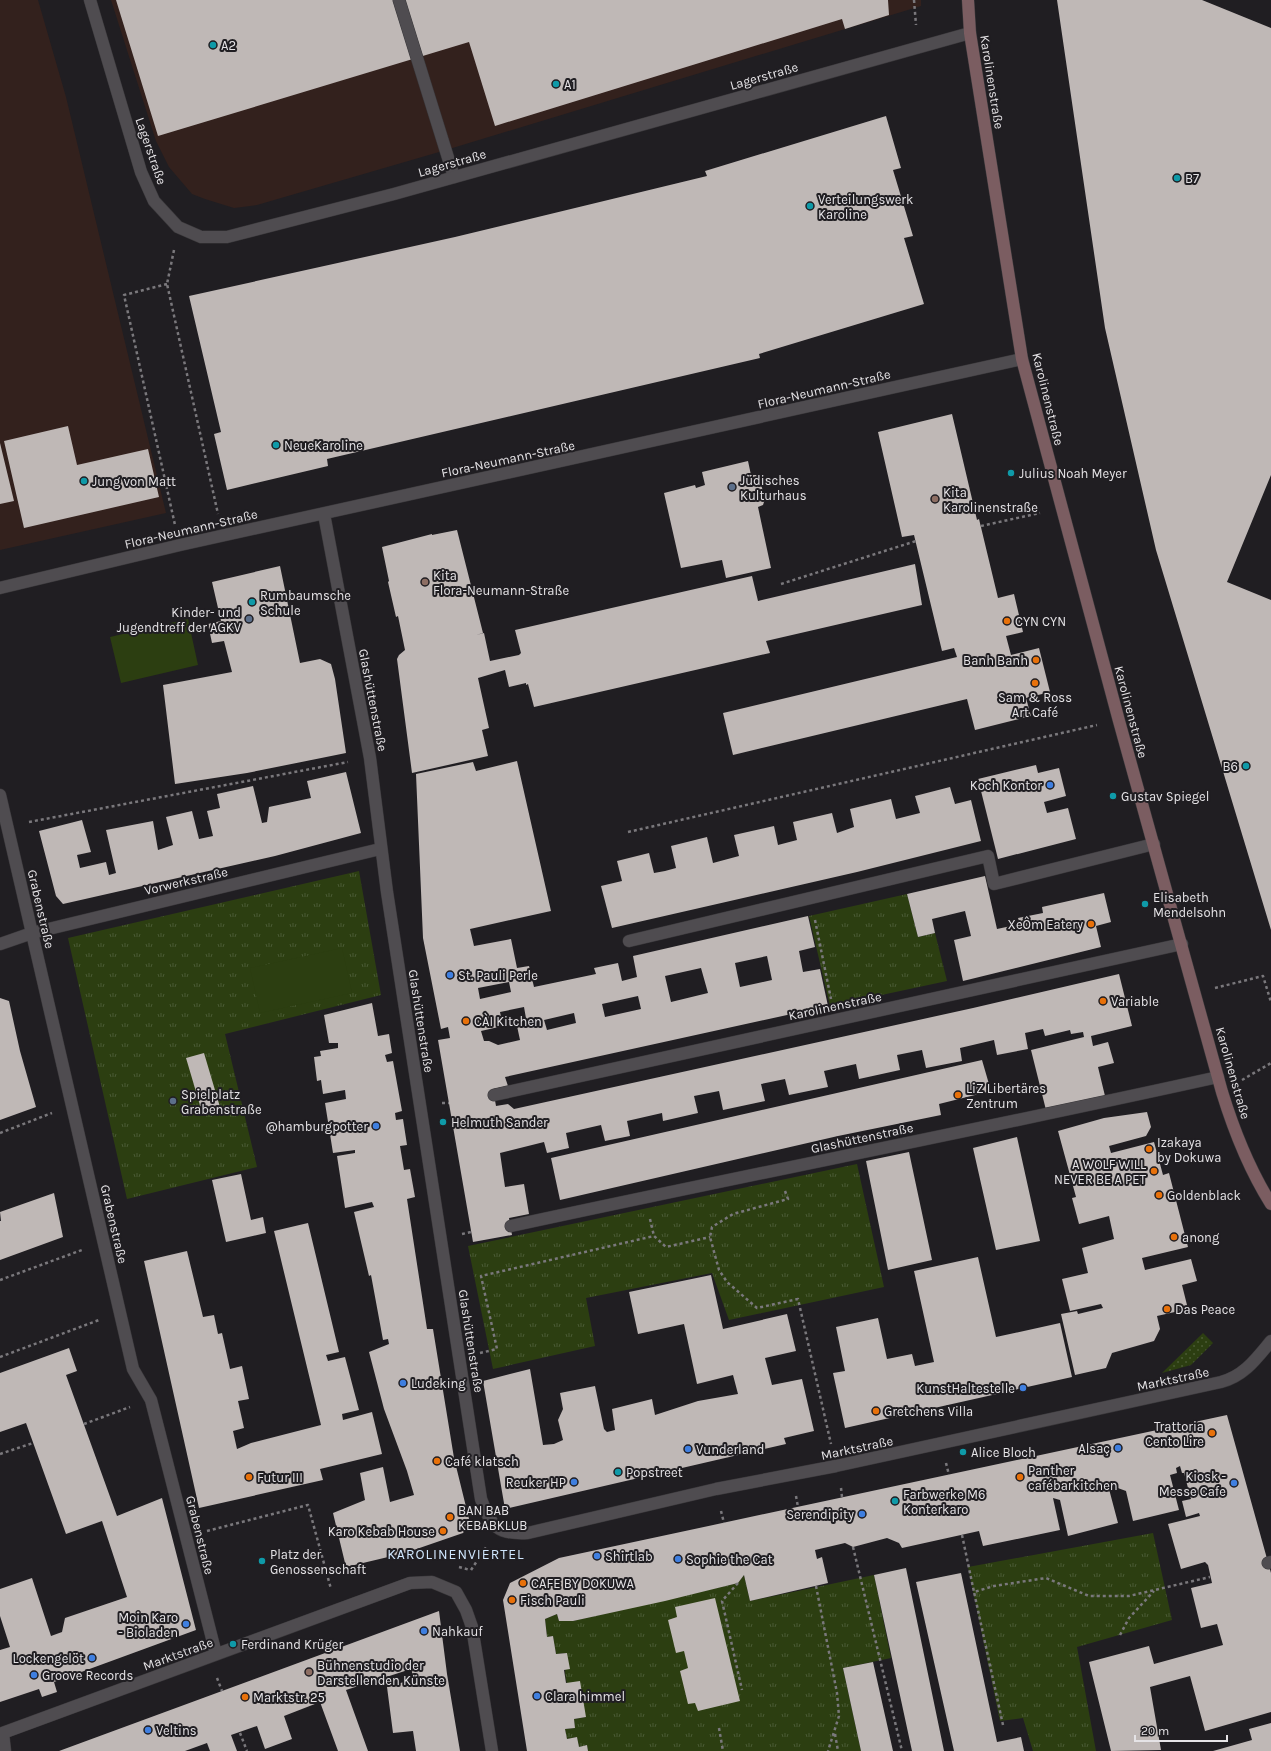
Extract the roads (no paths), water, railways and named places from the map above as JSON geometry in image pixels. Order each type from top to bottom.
[{"type":"main road","name":"Karolinenstraße","points":[[968,0],[970,33],[1022,360],[1119,720],[1196,993],[1222,1092],[1240,1145],[1271,1204]]},
{"type":"street","name":"Lagerstraße","points":[[90,0],[141,172],[154,201],[178,227],[201,236],[227,237],[454,177],[970,33]]},
{"type":"street","points":[[399,0],[454,177]]},
{"type":"street","name":"Flora-Neumann-Straße","points":[[0,588],[180,545],[1022,360]]},
{"type":"street","name":"Glashüttenstraße","points":[[324,514],[370,758],[380,849],[481,1499],[487,1516],[498,1529]]},
{"type":"street","name":"Grabenstraße","points":[[0,795],[133,1370],[151,1400],[216,1654]]},
{"type":"street","points":[[629,941],[988,856],[994,884],[1154,844]]},
{"type":"street","name":"Vorwerkstraße","points":[[0,944],[32,933],[380,849]]},
{"type":"street","name":"Karolinenstraße","points":[[494,1095],[1182,944]]},
{"type":"street","name":"Glashüttenstraße","points":[[511,1226],[1020,1120],[1218,1077]]},
{"type":"street","name":"Marktstraße","points":[[498,1529],[512,1534],[528,1533],[716,1489],[836,1466],[1230,1380],[1246,1370],[1271,1341]]},
{"type":"street","name":"Marktstraße","points":[[2,1733],[410,1583],[432,1582],[456,1592],[466,1610],[472,1627],[492,1751]]},
{"type":"street","points":[[2,1733],[5,1751]]},
{"type":"place","name":"A2","points":[[213,45]]},
{"type":"place","name":"A1","points":[[556,84]]},
{"type":"place","name":"B7","points":[[1177,178]]},
{"type":"place","name":"Verteilungswerk Karoline","points":[[810,206]]},
{"type":"place","name":"NeueKaroline","points":[[276,445]]},
{"type":"place","name":"Julius Noah Meyer","points":[[1011,473]]},
{"type":"place","name":"Jung von Matt","points":[[84,481]]},
{"type":"place","name":"Jüdisches Kulturhaus","points":[[732,487]]},
{"type":"place","name":"Kita Karolinenstraße","points":[[935,499]]},
{"type":"place","name":"Kita Flora-Neumann-Straße","points":[[425,582]]},
{"type":"place","name":"Rumbaumsche Schule","points":[[252,602]]},
{"type":"place","name":"Kinder- und Jugendtreff der AGKV","points":[[249,619]]},
{"type":"place","name":"CYN CYN","points":[[1007,621]]},
{"type":"place","name":"Banh Banh","points":[[1036,660]]},
{"type":"place","name":"Sam & Ross Art Café","points":[[1035,683]]},
{"type":"place","name":"B6","points":[[1246,766]]},
{"type":"place","name":"Koch Kontor","points":[[1050,785]]},
{"type":"place","name":"Gustav Spiegel","points":[[1113,796]]},
{"type":"place","name":"Elisabeth Mendelsohn","points":[[1145,904]]},
{"type":"place","name":"XeÔm Eatery","points":[[1091,924]]},
{"type":"place","name":"St. Pauli Perle","points":[[450,975]]},
{"type":"place","name":"Variable","points":[[1103,1001]]},
{"type":"place","name":"CÀI Kitchen","points":[[466,1021]]},
{"type":"place","name":"LiZ Libertäres Zentrum","points":[[958,1095]]},
{"type":"place","name":"Spielplatz Grabenstraße","points":[[173,1101]]},
{"type":"place","name":"Helmuth Sander","points":[[443,1122]]},
{"type":"place","name":"@hamburgpotter","points":[[376,1126]]},
{"type":"place","name":"Izakaya by Dokuwa","points":[[1149,1149]]},
{"type":"place","name":"A WOLF WILL NEVER BE A PET","points":[[1154,1171]]},
{"type":"place","name":"Goldenblack","points":[[1159,1195]]},
{"type":"place","name":"anong","points":[[1174,1237]]},
{"type":"place","name":"Das Peace","points":[[1167,1309]]},
{"type":"place","name":"Ludeking","points":[[403,1383]]},
{"type":"place","name":"KunstHaltestelle","points":[[1023,1388]]},
{"type":"place","name":"Gretchens Villa","points":[[876,1411]]},
{"type":"place","name":"Trattoria Cento Lire","points":[[1212,1433]]},
{"type":"place","name":"Alsaç","points":[[1118,1448]]},
{"type":"place","name":"Vunderland","points":[[688,1449]]},
{"type":"place","name":"Alice Bloch","points":[[963,1452]]},
{"type":"place","name":"Café klatsch","points":[[437,1461]]},
{"type":"place","name":"Popstreet","points":[[618,1472]]},
{"type":"place","name":"Futur III","points":[[249,1477]]},
{"type":"place","name":"Panther cafébarkitchen","points":[[1020,1477]]},
{"type":"place","name":"Reuker HP","points":[[574,1482]]},
{"type":"place","name":"Kiosk - Messe Cafe","points":[[1234,1483]]},
{"type":"place","name":"Farbwerke M6 Konterkaro","points":[[895,1501]]},
{"type":"place","name":"Serendipity","points":[[862,1514]]},
{"type":"place","name":"BAN BAB KEBABKLUB","points":[[450,1517]]},
{"type":"place","name":"Karo Kebab House","points":[[443,1531]]},
{"type":"place","name":"Shirtlab","points":[[597,1556]]},
{"type":"place","name":"Sophie the Cat","points":[[678,1559]]},
{"type":"place","name":"Platz der Genossenschaft","points":[[262,1561]]},
{"type":"place","name":"CAFE BY DOKUWA","points":[[523,1583]]},
{"type":"place","name":"Fisch Pauli","points":[[512,1600]]},
{"type":"place","name":"Moin Karo - Bioladen","points":[[186,1624]]},
{"type":"place","name":"Nahkauf","points":[[424,1631]]},
{"type":"place","name":"Ferdinand Krüger","points":[[233,1644]]},
{"type":"place","name":"Lockengelöt","points":[[92,1658]]},
{"type":"place","name":"Bühnenstudio der Darstellenden Künste","points":[[309,1672]]},
{"type":"place","name":"Groove Records","points":[[34,1675]]},
{"type":"place","name":"Clara himmel","points":[[537,1696]]},
{"type":"place","name":"Marktstr. 25","points":[[245,1697]]},
{"type":"place","name":"Veltins","points":[[148,1730]]},
{"type":"district","name":"KAROLINENVIERTEL","points":[[456,1554]]}]
